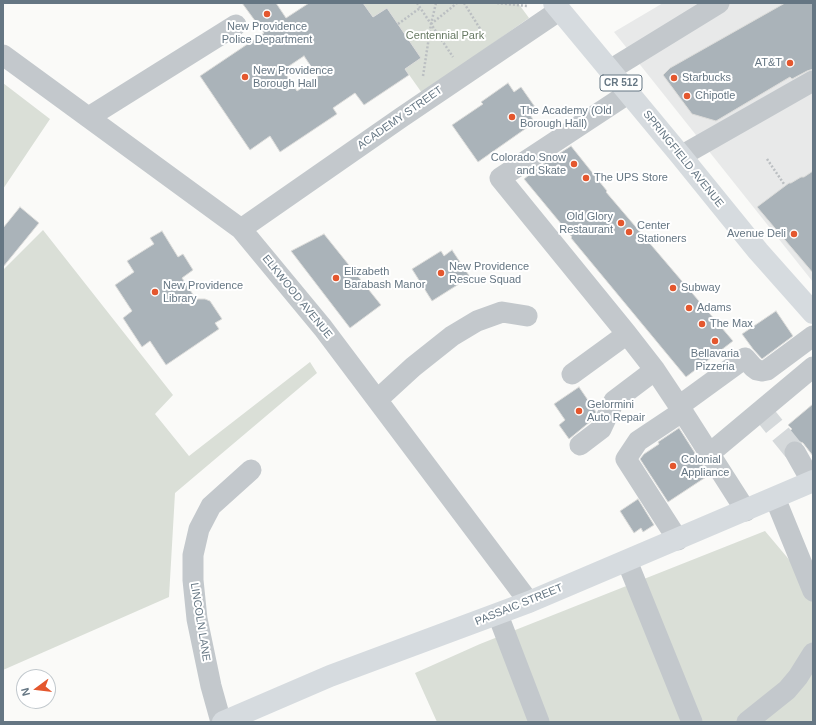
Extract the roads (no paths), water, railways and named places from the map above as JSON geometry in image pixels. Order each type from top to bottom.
[{"type":"main road","name":"SPRINGFIELD AVENUE","points":[[557,7],[758,251],[813,313]]},
{"type":"main road","name":"PASSAIC STREET","points":[[222,722],[330,676],[529,602],[746,511],[812,481]]},
{"type":"street","points":[[610,70],[719,3]]},
{"type":"street","name":"ACADEMY STREET","points":[[241,229],[557,7]]},
{"type":"street","points":[[89,117],[236,26]]},
{"type":"street","name":"ELKWOOD AVENUE","points":[[3,55],[241,229],[323,328],[529,602]]},
{"type":"street","points":[[681,156],[813,81]]},
{"type":"street","points":[[629,93],[591,120],[500,178],[655,370],[746,511]]},
{"type":"street","points":[[377,400],[452,336],[477,321],[502,312],[527,316]]},
{"type":"street","points":[[572,374],[627,334]]},
{"type":"street","points":[[678,540],[626,459],[638,441],[745,358],[757,370],[767,370],[813,336]]},
{"type":"street","points":[[709,454],[813,367]]},
{"type":"street","points":[[580,445],[602,429],[614,400],[655,370]]},
{"type":"street","points":[[797,454],[812,481]]},
{"type":"street","name":"LINCOLN LANE","points":[[222,722],[211,686],[197,619],[193,580],[194,555],[199,529],[211,506],[251,470]]},
{"type":"street","points":[[775,498],[813,591]]},
{"type":"street","points":[[627,561],[692,722]]},
{"type":"street","points":[[498,614],[539,722]]},
{"type":"street","points":[[747,722],[787,690],[813,653]]},
{"type":"tunnel","points":[[761,410],[795,452]]},
{"type":"place","name":"New Providence Police Department","points":[[267,14]]},
{"type":"place","name":"AT&T","points":[[790,63]]},
{"type":"place","name":"New Providence Borough Hall","points":[[245,77]]},
{"type":"place","name":"Starbucks","points":[[674,78]]},
{"type":"place","name":"Chipotle","points":[[687,96]]},
{"type":"place","name":"The Academy (Old Borough Hall)","points":[[512,117]]},
{"type":"place","name":"Colorado Snow and Skate","points":[[574,164]]},
{"type":"place","name":"The UPS Store","points":[[586,178]]},
{"type":"place","name":"Old Glory Restaurant","points":[[621,223]]},
{"type":"place","name":"Center Stationers","points":[[629,232]]},
{"type":"place","name":"Avenue Deli","points":[[794,234]]},
{"type":"place","name":"New Providence Rescue Squad","points":[[441,273]]},
{"type":"place","name":"Elizabeth Barabash Manor","points":[[336,278]]},
{"type":"place","name":"Subway","points":[[673,288]]},
{"type":"place","name":"New Providence Library","points":[[155,292]]},
{"type":"place","name":"Adams","points":[[689,308]]},
{"type":"place","name":"The Max","points":[[702,324]]},
{"type":"place","name":"Bellavaria Pizzeria","points":[[715,341]]},
{"type":"place","name":"Gelormini Auto Repair","points":[[579,411]]},
{"type":"place","name":"Colonial Appliance","points":[[673,466]]},
{"type":"park label","name":"Centennial Park","points":[[445,36]]}]
